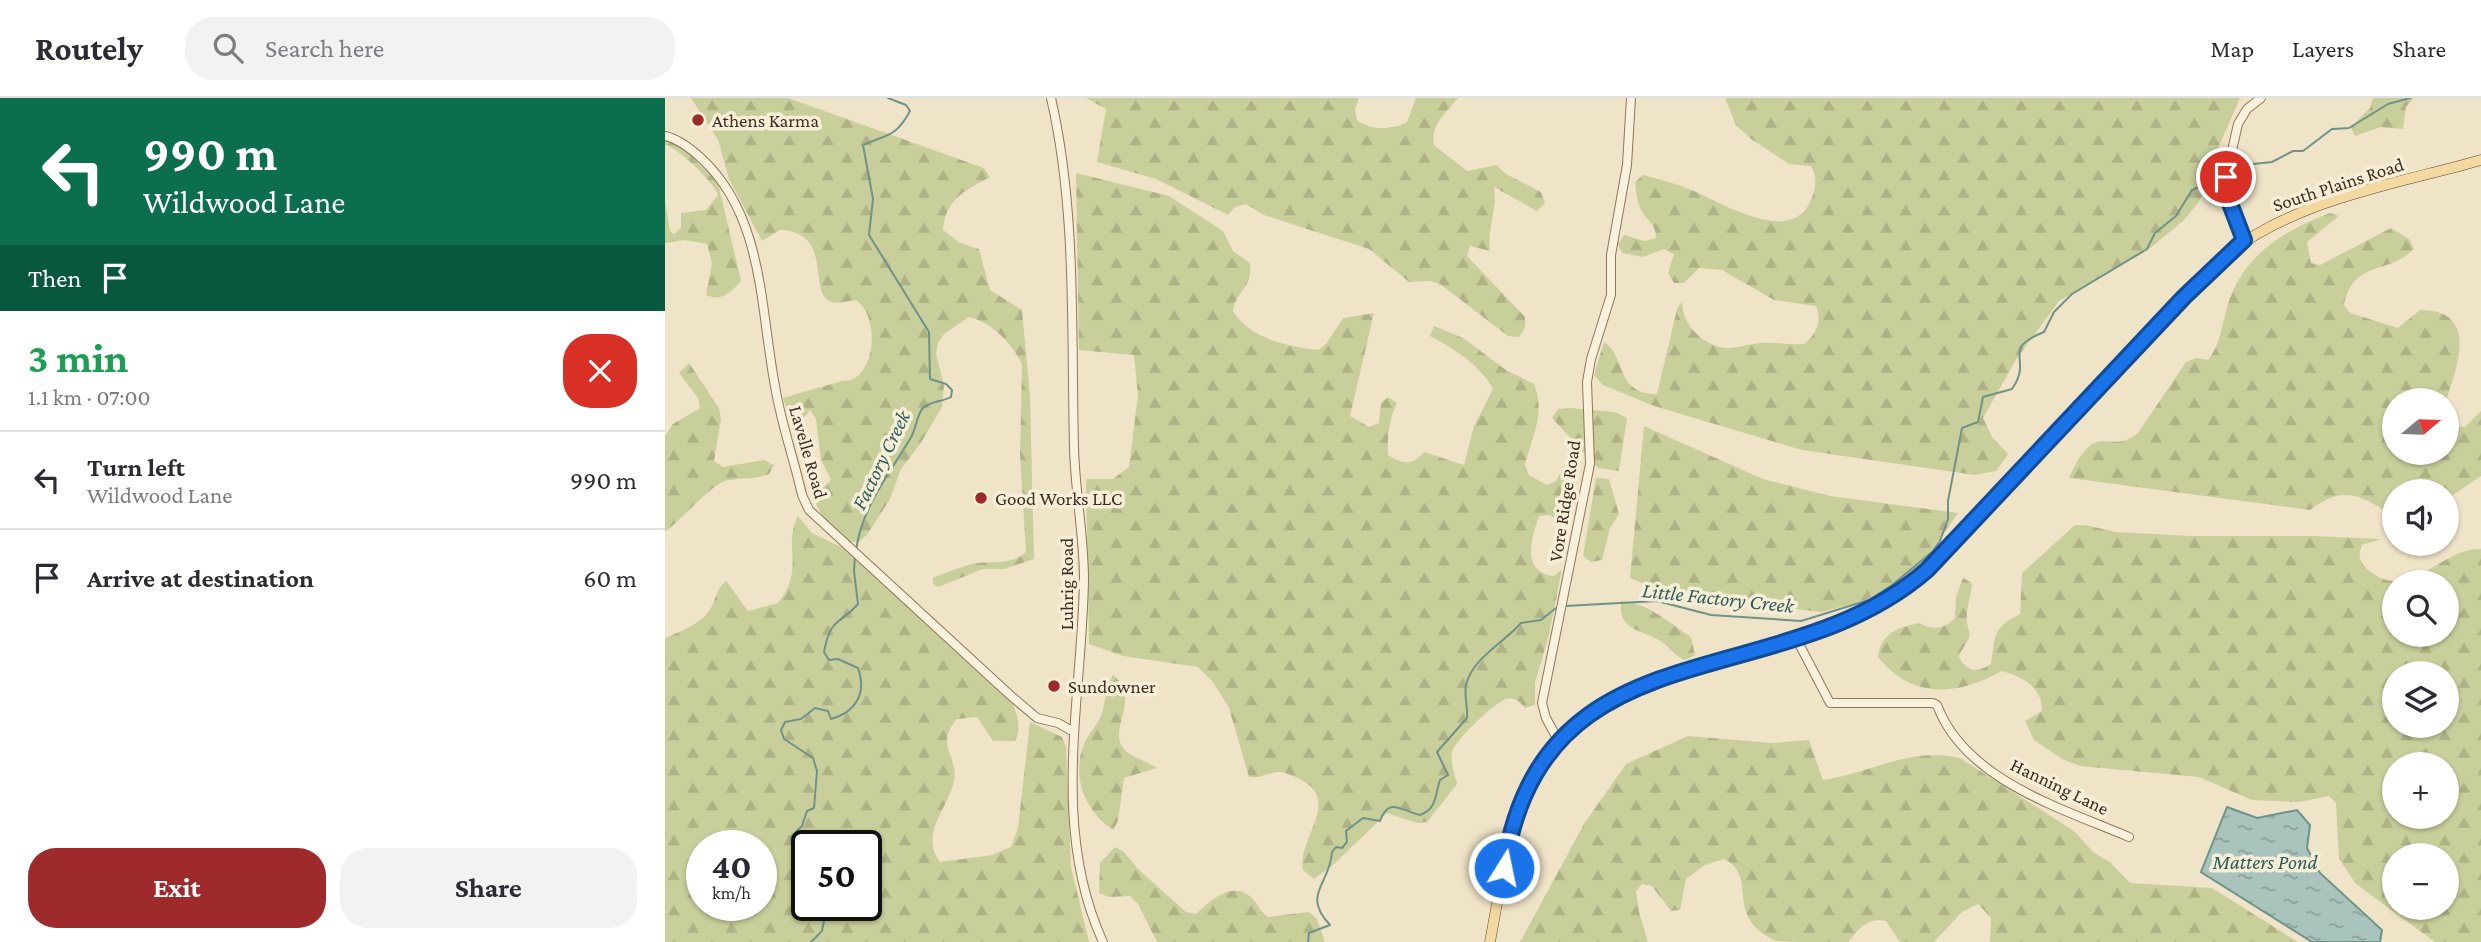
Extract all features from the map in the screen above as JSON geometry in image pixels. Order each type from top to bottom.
[{"type":"main road","name":"South Plains Road","points":[[1490,942],[1514,818],[1539,764],[1558,740],[1581,718],[1633,689],[1797,638],[1877,607],[1902,592],[1927,570],[2184,297],[2244,240],[2274,222],[2321,205],[2481,160]]},
{"type":"street","name":"Luhrig Road","points":[[1051,98],[1067,203],[1074,452],[1084,579],[1071,766],[1078,845],[1085,886],[1103,942]]},
{"type":"street","name":"Vore Ridge Road","points":[[1558,740],[1546,718],[1542,703],[1590,464],[1587,382],[1591,359],[1611,295],[1612,244],[1627,165],[1631,98]]},
{"type":"street","points":[[2244,240],[2226,193],[2227,173],[2243,114],[2261,98]]},
{"type":"street","name":"Lavelle Road","points":[[665,136],[691,149],[718,174],[736,201],[757,265],[777,398],[802,495],[820,523],[867,562],[1037,718],[1058,723],[1072,732]]},
{"type":"street","name":"Hanning Lane","points":[[1797,638],[1830,703],[1933,703],[1950,733],[1964,750],[2011,783],[2129,837]]},
{"type":"green space","points":[[691,98],[788,98],[984,168],[990,177],[965,191],[952,203],[943,230],[960,243],[979,249],[990,290],[1022,310],[1030,396],[1034,559],[1004,569],[983,569],[938,587],[933,584],[933,578],[955,569],[977,563],[1009,561],[1026,552],[1020,455],[1022,364],[1013,348],[1000,334],[969,317],[944,334],[938,343],[936,354],[944,385],[942,407],[901,469],[890,499],[867,535],[859,542],[849,542],[826,523],[816,504],[816,494],[831,480],[821,460],[816,419],[810,410],[798,426],[790,419],[783,398],[853,379],[862,372],[871,348],[869,321],[856,300],[835,303],[823,295],[817,262],[807,240],[796,233],[780,230],[762,241],[729,179],[718,140]]},
{"type":"green space","points":[[1086,98],[1359,98],[1355,109],[1357,120],[1382,128],[1407,122],[1416,98],[1458,98],[1437,125],[1434,145],[1467,171],[1496,165],[1506,174],[1541,192],[1545,203],[1537,211],[1494,187],[1490,251],[1470,246],[1467,256],[1525,317],[1525,328],[1519,337],[1508,336],[1440,284],[1430,281],[1409,282],[1369,249],[1264,215],[1246,204],[1235,207],[1228,215],[1156,179],[1097,162],[1106,109]]},
{"type":"green space","points":[[1725,98],[2240,98],[2219,146],[2209,184],[2183,221],[2148,250],[2059,301],[2017,358],[1983,418],[1992,437],[2008,454],[1996,471],[1975,475],[1802,450],[1654,406],[1603,385],[1594,375],[1604,342],[1616,356],[1623,374],[1634,388],[1657,394],[1677,309],[1682,301],[1686,318],[1695,333],[1718,346],[1731,348],[1766,343],[1804,344],[1815,332],[1818,322],[1816,306],[1774,300],[1722,270],[1699,268],[1684,283],[1674,283],[1668,273],[1674,254],[1664,249],[1643,257],[1622,253],[1618,244],[1624,235],[1644,241],[1656,238],[1637,197],[1635,182],[1643,175],[1688,188],[1738,212],[1773,221],[1788,220],[1801,214],[1810,202],[1815,184],[1811,166],[1789,164],[1751,139],[1736,125]]},
{"type":"green space","points":[[2373,98],[2414,98],[2406,107],[2403,129],[2381,127],[2355,136],[2351,127],[2370,108]]},
{"type":"green space","points":[[665,138],[686,151],[718,183],[741,281],[721,297],[706,295],[712,263],[707,244],[685,240],[665,243],[665,202],[670,231],[674,234],[681,228],[681,213],[706,210],[718,195],[695,166],[665,145]]},
{"type":"green space","points":[[1076,173],[1169,196],[1223,231],[1233,251],[1250,263],[1249,279],[1237,298],[1233,311],[1240,321],[1259,335],[1270,340],[1318,350],[1326,344],[1343,318],[1374,313],[1350,416],[1369,427],[1379,423],[1381,403],[1388,397],[1397,403],[1388,435],[1388,455],[1393,458],[1407,462],[1416,460],[1424,452],[1464,465],[1474,426],[1493,389],[1473,365],[1430,336],[1434,326],[1463,338],[1506,370],[1534,384],[1539,406],[1537,425],[1525,465],[1529,475],[1547,485],[1556,481],[1566,463],[1576,465],[1576,497],[1566,528],[1550,515],[1539,516],[1533,535],[1531,553],[1537,568],[1554,576],[1562,569],[1549,635],[1535,683],[1535,705],[1525,708],[1517,701],[1506,699],[1476,722],[1452,752],[1457,784],[1427,822],[1417,823],[1387,813],[1332,866],[1314,879],[1303,870],[1303,859],[1318,812],[1314,791],[1305,782],[1283,773],[1249,777],[1229,708],[1213,682],[1198,667],[1123,656],[1089,644],[1086,479],[1113,479],[1129,467],[1138,395],[1134,355],[1079,350]]},
{"type":"green space","points":[[2330,213],[2339,216],[2307,242],[2311,263],[2320,265],[2391,228],[2409,239],[2414,249],[2404,257],[2363,274],[2355,281],[2344,305],[2350,313],[2398,328],[2420,310],[2439,312],[2451,319],[2457,330],[2460,342],[2450,388],[2382,388],[2382,466],[2459,466],[2459,426],[2465,427],[2481,411],[2481,476],[2459,491],[2459,479],[2382,479],[2382,509],[2362,498],[2343,495],[2322,502],[2310,510],[2069,478],[2087,448],[2103,441],[2128,440],[2138,433],[2186,362],[2196,358],[2208,360],[2218,340],[2228,304],[2244,272],[2268,246]]},
{"type":"green space","points":[[689,363],[719,408],[721,419],[714,461],[723,467],[764,460],[774,465],[769,474],[719,484],[665,532],[665,436],[673,424],[700,408],[698,398],[679,373]]},
{"type":"green space","points":[[1558,409],[1615,412],[1627,418],[1619,471],[1598,468],[1552,418]]},
{"type":"green space","points":[[1644,426],[1763,479],[1830,496],[1958,513],[1921,566],[1900,583],[1861,602],[1821,612],[1779,607],[1691,604],[1630,578]]},
{"type":"green space","points":[[1596,478],[1609,479],[1619,514],[1610,528],[1602,560],[1591,562],[1583,556]]},
{"type":"green space","points":[[798,516],[812,533],[851,552],[1011,700],[1018,725],[1015,741],[993,741],[977,717],[957,719],[950,728],[947,743],[955,772],[954,781],[932,842],[940,862],[992,855],[1011,847],[1018,828],[1030,722],[1062,737],[1066,747],[1071,867],[1089,942],[665,942],[665,638],[705,616],[726,581],[748,611],[778,603],[791,579],[792,538]]},
{"type":"green space","points":[[2075,525],[2116,532],[2192,536],[2381,539],[2362,545],[2360,555],[2367,569],[2382,579],[2382,647],[2459,647],[2459,570],[2428,570],[2453,556],[2481,549],[2481,942],[2435,942],[2405,920],[2459,920],[2459,843],[2382,843],[2382,903],[2356,884],[2339,859],[2336,803],[2329,796],[2299,802],[2252,800],[2199,777],[2080,766],[2062,759],[2034,740],[2025,721],[2042,711],[2039,695],[2030,684],[2017,676],[2002,671],[1969,685],[1937,690],[1906,681],[1878,657],[1883,642],[1892,632],[1920,623],[1938,628],[1955,618],[1956,597],[1963,578],[1972,583],[1967,617],[1969,636],[1959,657],[1969,668],[1977,670],[1991,664],[1999,629],[2020,614],[2022,573]]},
{"type":"green space","points":[[1621,601],[1650,610],[1691,637],[1695,655],[1685,660],[1659,640],[1631,627],[1623,618]]},
{"type":"green space","points":[[1113,675],[1125,693],[1119,740],[1130,754],[1157,768],[1124,778],[1118,821],[1113,830],[1088,803],[1083,792],[1079,768],[1084,744],[1101,716],[1108,684]]},
{"type":"green space","points":[[1688,736],[1773,743],[1809,740],[1823,780],[1925,755],[1960,758],[2074,831],[2093,852],[2110,862],[2130,883],[2212,888],[2298,942],[1990,942],[1991,918],[1978,904],[1962,912],[1934,942],[1900,942],[1886,921],[1879,920],[1864,925],[1848,942],[1776,941],[1760,931],[1750,920],[1745,909],[1740,876],[1724,859],[1705,865],[1686,879],[1680,910],[1671,911],[1652,886],[1642,884],[1636,891],[1648,942],[1520,942],[1584,824],[1626,764]]},
{"type":"green space","points":[[1115,847],[1124,852],[1138,869],[1186,912],[1196,914],[1223,894],[1239,891],[1254,900],[1268,917],[1309,912],[1317,919],[1325,942],[1157,942],[1138,904],[1130,896],[1109,897],[1099,893],[1100,863]]},
{"type":"water","name":"Matters Pond","points":[[2227,807],[2257,818],[2297,810],[2310,825],[2307,848],[2320,873],[2382,930],[2380,942],[2312,942],[2201,872]]},
{"type":"waterway","name":"Factory Creek","points":[[856,551],[870,506],[912,435],[922,409],[928,404],[951,397],[952,390],[946,384],[930,379],[929,332],[869,235],[873,199],[863,145],[896,130],[910,111],[906,105],[888,98]]},
{"type":"waterway","name":"Little Factory Creek","points":[[2232,172],[2253,164],[2272,162],[2293,151],[2303,151],[2332,129],[2349,128],[2388,104],[2410,98]]},
{"type":"waterway","name":"Little Factory Creek","points":[[1565,606],[1657,601],[1711,615],[1801,621],[1869,600],[1892,585],[1932,552],[1940,541],[1948,519],[1948,501],[1962,428],[1978,422],[1983,397],[2012,389],[2020,370],[2019,356],[2023,344],[2044,332],[2054,312],[2072,294],[2147,249],[2155,233],[2176,216],[2192,190],[2224,176]]},
{"type":"waterway","name":"Factory Creek","points":[[798,830],[807,811],[814,808],[817,771],[813,758],[784,739],[781,730],[785,722],[801,719],[815,708],[828,711],[831,719],[840,716],[853,706],[860,693],[858,668],[838,659],[829,660],[824,652],[833,627],[858,604],[855,556]]},
{"type":"waterway","name":"Little Factory Creek","points":[[1308,942],[1309,933],[1330,925],[1322,914],[1317,897],[1332,852],[1336,847],[1342,848],[1347,842],[1346,831],[1363,818],[1380,821],[1384,813],[1392,807],[1420,815],[1430,809],[1435,801],[1440,780],[1448,775],[1437,752],[1467,718],[1466,685],[1475,666],[1521,623],[1541,620],[1556,608]]},
{"type":"waterway","name":"Factory Creek","points":[[811,942],[822,931],[824,921]]},
{"type":"place","name":"Athens Karma","points":[[698,120]]},
{"type":"place","name":"Good Works LLC","points":[[981,498]]},
{"type":"place","name":"Sundowner","points":[[1054,686]]},
{"type":"route","points":[[1504,868],[1514,818],[1524,791],[1539,764],[1558,740],[1581,718],[1633,689],[1797,638],[1877,607],[1902,592],[1927,570],[2184,297],[2222,258],[2244,240],[2226,193],[2226,177]]}]
